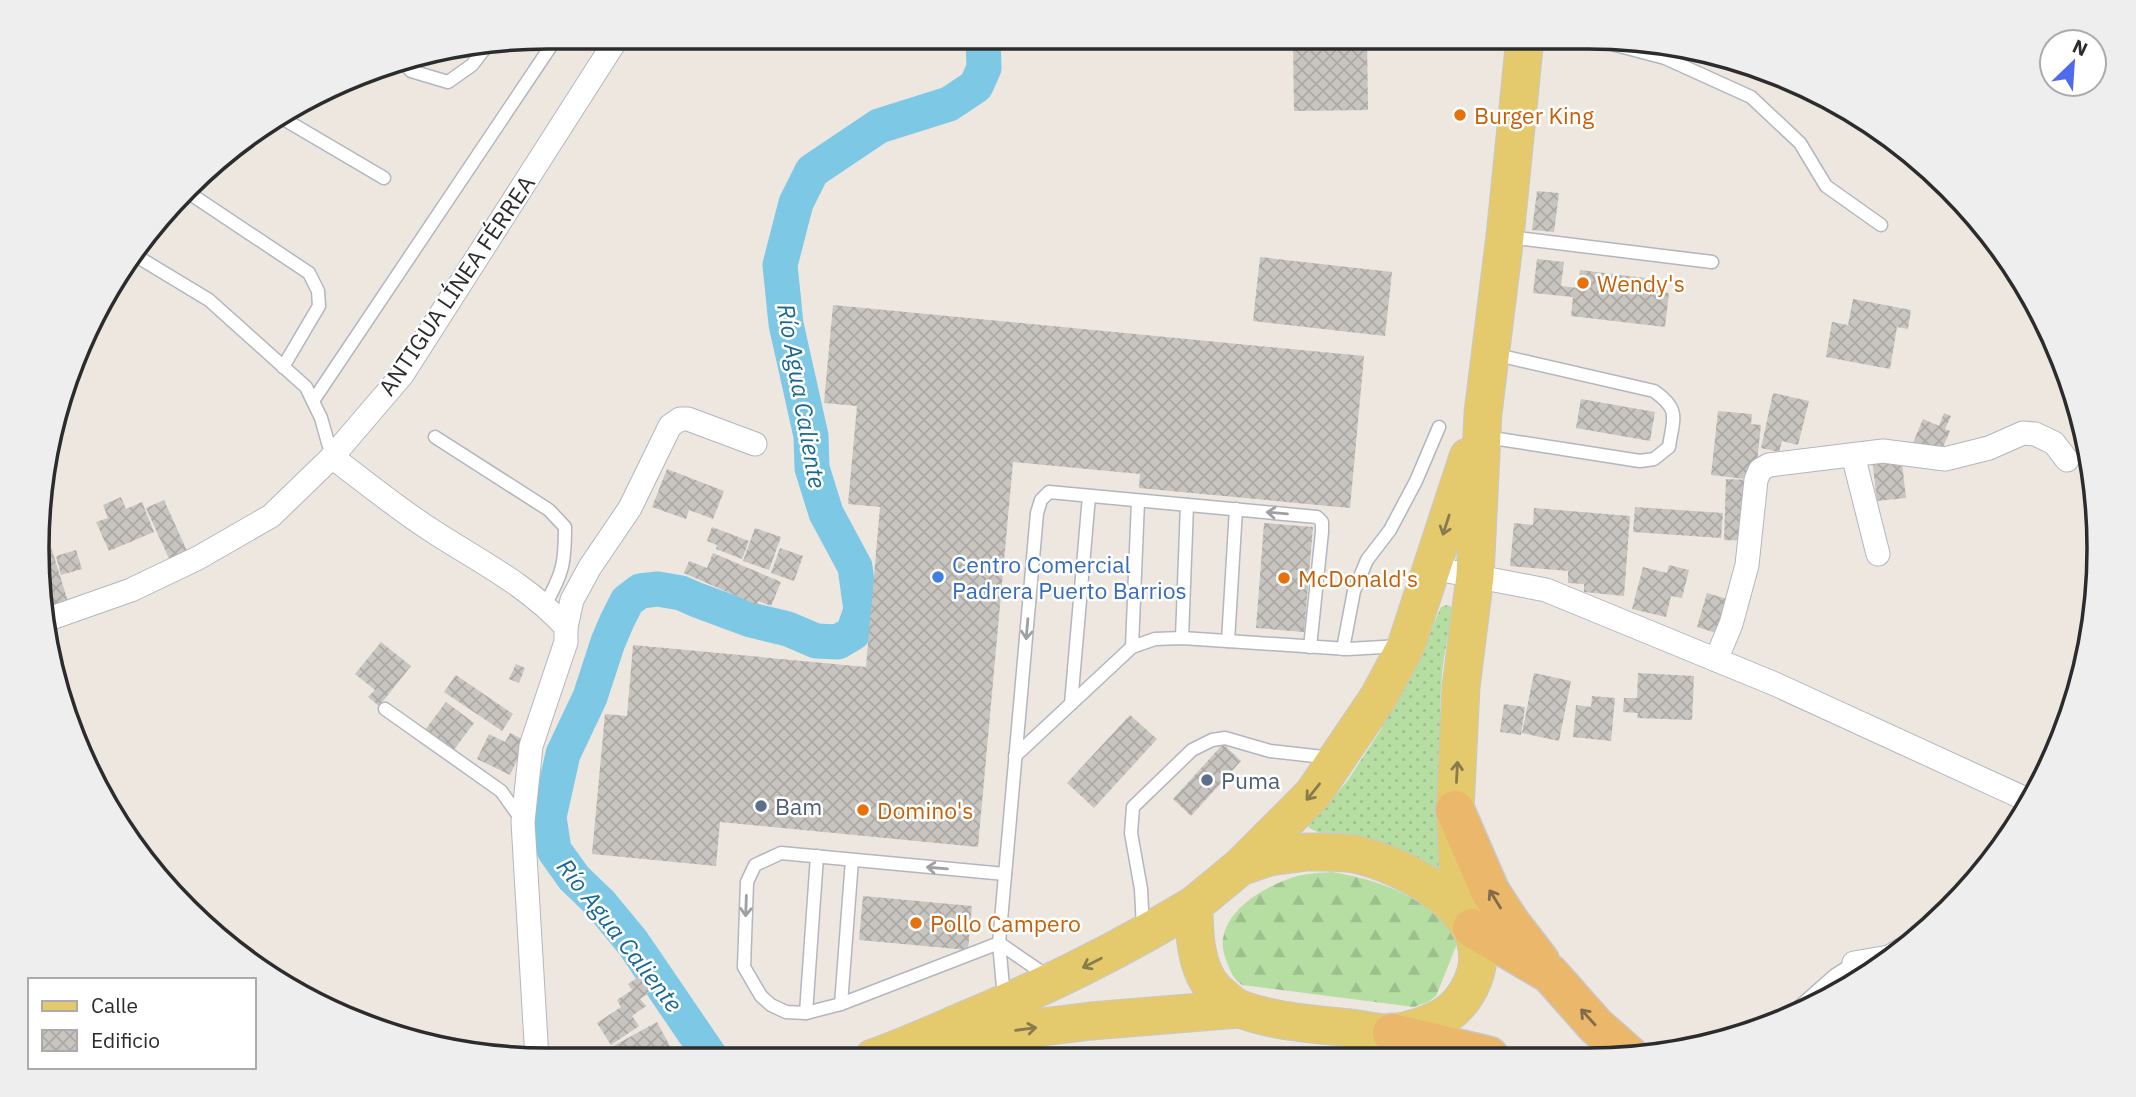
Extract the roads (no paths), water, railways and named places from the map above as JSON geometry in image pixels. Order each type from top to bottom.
[{"type":"highway","points":[[1455,810],[1490,891],[1510,922],[1549,974],[1596,1026],[1620,1047]]},
{"type":"highway","points":[[1466,921],[1549,974]]},
{"type":"highway","points":[[1392,1033],[1455,1048]]},
{"type":"main road","points":[[901,1048],[997,1032],[1091,1021],[1238,1009],[1283,1020],[1392,1033],[1427,1025],[1448,1014],[1461,1002],[1472,982],[1478,952],[1466,921],[1455,810],[1461,687],[1475,576],[1482,425],[1505,236],[1523,49]]},
{"type":"main road","points":[[997,1032],[1057,981],[1144,936],[1194,905],[1240,867],[1312,794],[1378,698],[1406,646],[1482,425]]},
{"type":"main road","points":[[1240,867],[1269,857],[1307,852],[1353,854],[1395,867],[1424,881],[1466,921]]},
{"type":"main road","points":[[1194,905],[1194,933],[1198,958],[1213,988],[1238,1009]]},
{"type":"street","name":"ANTIGUA LÍNEA FÉRREA","points":[[54,617],[131,590],[198,558],[271,516],[332,457],[402,375],[610,49]]},
{"type":"street","points":[[536,1048],[523,822],[531,746],[566,642],[566,627],[572,600],[590,567],[631,508],[670,426],[680,419],[688,419],[755,444]]},
{"type":"street","points":[[1716,660],[1731,624],[1747,565],[1756,480],[1760,470],[1769,465],[1883,451],[1945,459],[1989,448],[2023,433],[2035,434],[2054,443],[2067,460]]},
{"type":"street","points":[[1853,455],[1878,554]]},
{"type":"street","points":[[332,457],[430,529],[506,575],[545,605],[566,627]]},
{"type":"street","points":[[1432,568],[1546,590],[1775,684],[2021,797]]},
{"type":"street","points":[[1854,962],[1871,960]]},
{"type":"lane","points":[[313,401],[549,49]]},
{"type":"lane","points":[[1643,52],[1665,58],[1751,97],[1800,144],[1826,186],[1881,225]]},
{"type":"lane","points":[[409,69],[448,82],[472,65],[481,53]]},
{"type":"lane","points":[[289,122],[384,178]]},
{"type":"lane","points":[[194,196],[309,273],[318,290],[319,306],[283,367]]},
{"type":"lane","points":[[1505,236],[1712,262]]},
{"type":"lane","points":[[141,259],[209,300],[306,387],[321,418],[332,457]]},
{"type":"lane","points":[[1482,425],[1640,461],[1654,459],[1669,447],[1674,413],[1667,401],[1654,391],[1490,354]]},
{"type":"lane","points":[[1343,649],[1354,591],[1367,560],[1390,530],[1416,481],[1439,427]]},
{"type":"lane","points":[[435,438],[548,510],[565,527],[565,556],[559,580],[545,605]]},
{"type":"lane","points":[[997,1032],[999,943],[1037,513],[1041,500],[1049,492],[1317,517],[1322,522],[1310,647]]},
{"type":"lane","points":[[1071,704],[1089,496]]},
{"type":"lane","points":[[1132,647],[1138,501]]},
{"type":"lane","points":[[1182,638],[1187,505]]},
{"type":"lane","points":[[1228,641],[1236,509]]},
{"type":"lane","points":[[1015,757],[1132,647],[1155,639],[1182,638],[1343,649],[1406,646]]},
{"type":"lane","points":[[385,709],[501,791],[523,822]]},
{"type":"lane","points":[[1144,936],[1141,889],[1131,833],[1133,807],[1192,750],[1212,740],[1225,738],[1270,751],[1336,759]]},
{"type":"lane","points":[[999,943],[841,1004],[807,1013],[786,1012],[771,1005],[761,996],[744,967],[747,882],[755,865],[781,853],[1005,874]]},
{"type":"lane","points":[[807,1013],[817,856]]},
{"type":"lane","points":[[841,1004],[852,860]]},
{"type":"lane","points":[[999,943],[1038,972],[1057,981]]},
{"type":"lane","points":[[1816,992],[1854,962]]},
{"type":"waterway","name":"Río Agua Caliente","points":[[705,1048],[633,943],[600,903],[574,878],[554,850],[549,817],[563,754],[590,697],[617,621],[627,601],[640,591],[658,589],[681,593],[816,641],[838,642],[853,633],[861,610],[855,567],[826,513],[812,468],[811,436],[786,324],[780,265],[796,203],[812,171],[879,126],[949,104],[976,86],[984,68],[983,49]]},
{"type":"place","name":"Burger King","points":[[1460,115]]},
{"type":"place","name":"Wendy's","points":[[1583,283]]},
{"type":"place","name":"Centro Comercial Padrera Puerto Barrios","points":[[938,577]]},
{"type":"place","name":"McDonald's","points":[[1284,578]]},
{"type":"place","name":"Puma","points":[[1207,780]]},
{"type":"place","name":"Bam","points":[[761,806]]},
{"type":"place","name":"Domino's","points":[[863,810]]},
{"type":"place","name":"Pollo Campero","points":[[916,923]]}]
